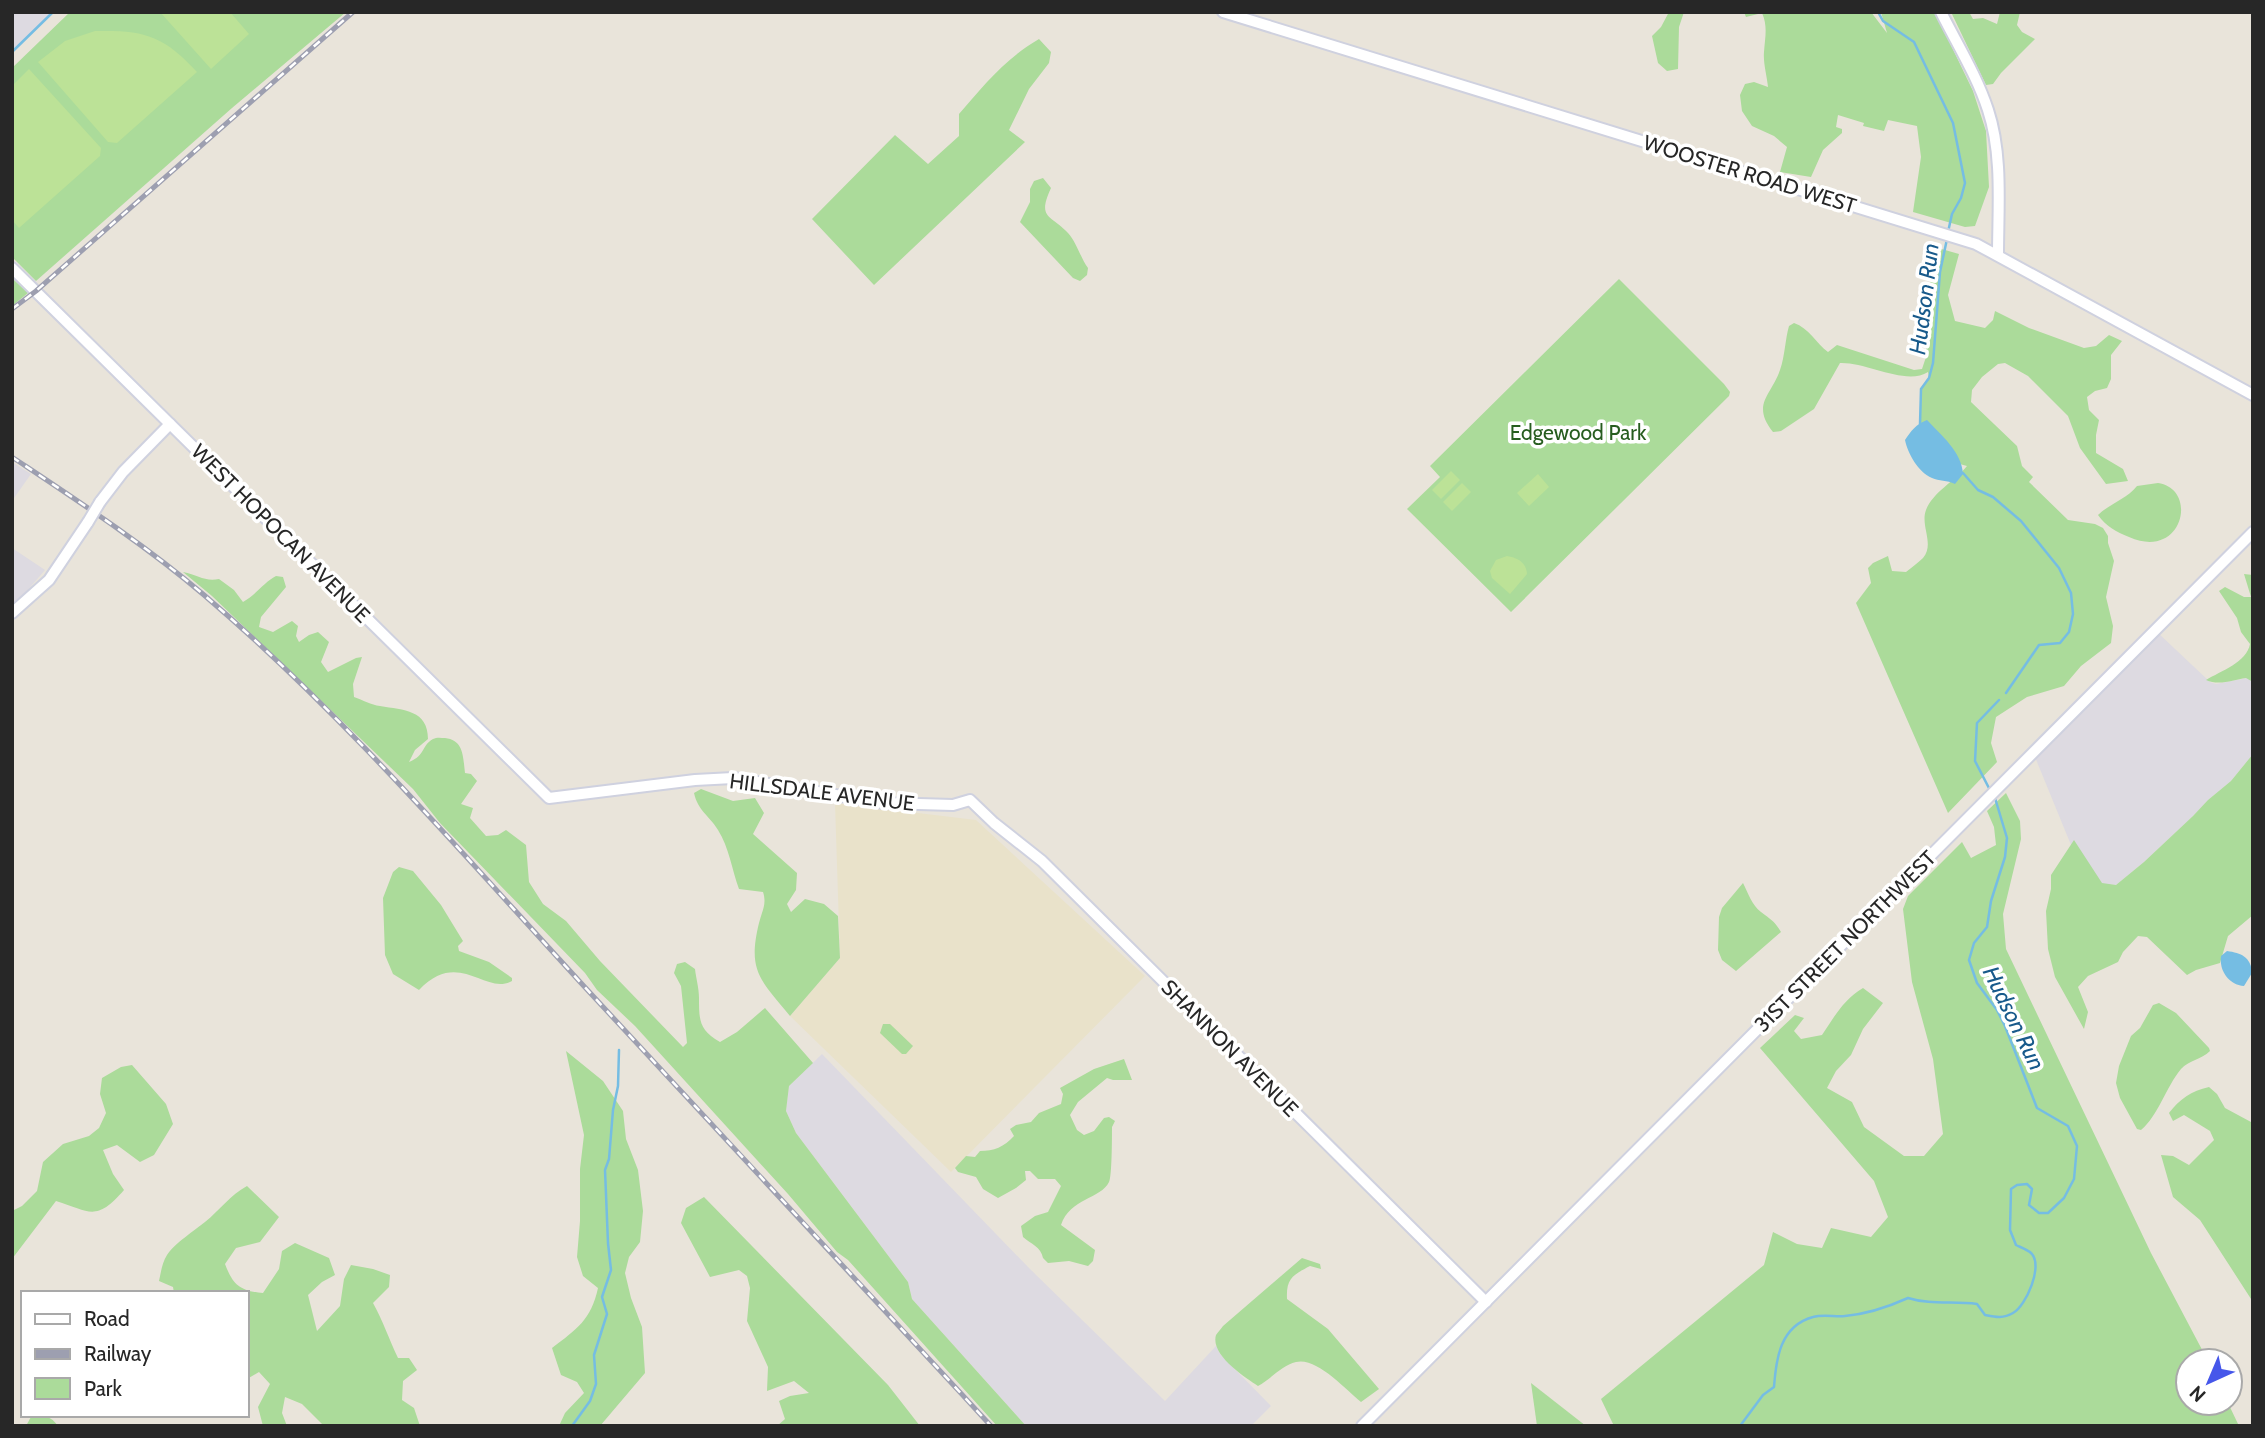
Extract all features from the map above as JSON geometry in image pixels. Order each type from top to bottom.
[{"type":"main road","name":"WOOSTER ROAD WEST","points":[[1223,12],[1961,238],[1998,255],[2253,395]]},
{"type":"main road","points":[[1941,12],[1976,83],[1990,119],[1996,153],[1998,255]]},
{"type":"main road","name":"WEST HOPOCAN AVENUE","points":[[12,268],[549,798]]},
{"type":"main road","points":[[12,612],[48,580],[123,472],[170,424]]},
{"type":"main road","name":"31ST STREET NORTHWEST","points":[[1362,1426],[2253,532]]},
{"type":"main road","name":"HILLSDALE AVENUE","points":[[549,798],[695,780],[733,778],[884,803],[953,805],[970,800]]},
{"type":"main road","name":"SHANNON AVENUE","points":[[970,800],[1042,861],[1486,1302]]},
{"type":"shaded area","points":[[12,12],[53,12],[12,52]]},
{"type":"shaded area","points":[[12,462],[31,474],[12,501]]},
{"type":"shaded area","points":[[12,548],[45,570],[12,608]]},
{"type":"shaded area","points":[[2157,632],[2210,682],[2216,684],[2247,678],[2253,682],[2253,754],[2231,781],[2144,862],[2116,885],[2102,884],[2074,841],[2071,845],[2035,757]]},
{"type":"shaded area","points":[[835,803],[976,820],[1145,976],[951,1172],[790,1016],[840,958]]},
{"type":"shaded area","points":[[822,1054],[1029,1268],[1165,1401],[1216,1346],[1221,1355],[1271,1406],[1251,1426],[1026,1426],[912,1299],[908,1282],[796,1133],[786,1111],[789,1086]]},
{"type":"green space","points":[[70,12],[346,12],[232,108],[36,281],[12,257],[12,68]]},
{"type":"green space","points":[[160,12],[230,12],[249,34],[211,69]]},
{"type":"green space","points":[[1669,12],[1684,12],[1679,27],[1678,69],[1667,71],[1658,63],[1652,36],[1661,27]]},
{"type":"green space","points":[[1744,12],[1871,12],[1887,33],[1881,12],[1935,12],[1973,91],[1986,131],[1989,187],[1975,226],[1965,227],[1913,212],[1921,157],[1917,126],[1888,120],[1884,131],[1863,126],[1864,123],[1838,115],[1836,127],[1842,129],[1842,133],[1823,150],[1811,177],[1780,172],[1787,147],[1774,136],[1752,126],[1742,111],[1740,95],[1745,84],[1754,82],[1768,87],[1764,61],[1764,18],[1762,13],[1746,17]]},
{"type":"green space","points":[[1951,12],[1969,12],[1973,19],[1983,18],[1997,24],[2000,12],[2020,12],[2017,25],[2022,32],[2035,39],[1993,84],[1986,85]]},
{"type":"green space","points":[[95,31],[127,32],[152,37],[174,50],[197,72],[117,143],[108,142],[38,62],[65,41]]},
{"type":"green space","points":[[1039,39],[1051,52],[1049,63],[1029,89],[1009,130],[1025,142],[874,285],[812,219],[895,135],[928,164],[959,136],[959,114],[977,93],[1006,64]]},
{"type":"green space","points":[[29,69],[101,148],[100,156],[19,228],[12,220],[12,86]]},
{"type":"green space","points":[[1043,178],[1051,188],[1045,211],[1071,237],[1088,268],[1087,275],[1080,281],[1073,278],[1020,222],[1030,202],[1030,189],[1034,181]]},
{"type":"green space","points":[[1938,248],[1959,254],[1948,295],[1955,321],[1985,328],[1993,320],[1995,311],[2029,328],[2084,348],[2096,346],[2109,335],[2122,341],[2111,355],[2111,379],[2107,388],[2095,391],[2087,397],[2089,410],[2099,420],[2096,453],[2123,469],[2128,481],[2106,484],[2080,448],[2068,416],[2028,376],[2005,363],[1998,364],[1982,377],[1972,390],[1971,402],[2017,446],[2022,466],[2033,477],[2029,482],[2068,520],[2095,524],[2103,528],[2108,536],[2114,561],[2106,597],[2113,626],[2111,643],[2081,666],[2064,686],[2027,697],[1996,717],[1991,743],[1997,762],[1948,813],[1856,603],[1871,583],[1868,568],[1873,563],[1888,556],[1892,571],[1906,572],[1923,558],[1928,547],[1926,510],[1934,498],[1967,466],[1956,463],[1920,427],[1921,389],[1929,378],[1928,372],[1919,376],[1898,375],[1840,363],[1814,409],[1781,431],[1773,432],[1763,407],[1780,370],[1789,326],[1794,323],[1804,328],[1828,352],[1837,345],[1914,370],[1922,369],[1926,357],[1926,302]]},
{"type":"green space","points":[[12,278],[28,293],[12,306]]},
{"type":"green space","name":"Edgewood Park","points":[[1619,279],[1724,384],[1730,392],[1729,396],[1511,612],[1407,509],[1440,477],[1430,466]]},
{"type":"green space","points":[[1451,471],[1460,480],[1441,499],[1432,490]]},
{"type":"green space","points":[[1538,474],[1549,487],[1529,506],[1517,493]]},
{"type":"green space","points":[[1462,483],[1471,492],[1452,511],[1443,502]]},
{"type":"green space","points":[[2158,483],[2171,488],[2178,497],[2181,509],[2173,532],[2162,540],[2147,542],[2129,537],[2112,528],[2098,515],[2137,486]]},
{"type":"green space","points":[[1507,556],[1521,561],[1527,574],[1510,594],[1492,578],[1490,571],[1496,560]]},
{"type":"green space","points":[[183,572],[205,579],[219,579],[234,590],[243,602],[276,576],[283,577],[286,587],[261,617],[259,627],[273,632],[292,621],[298,626],[296,636],[299,642],[318,632],[329,642],[321,662],[328,672],[362,657],[353,684],[354,697],[373,705],[413,713],[424,722],[428,739],[415,750],[409,762],[433,739],[445,738],[456,742],[461,750],[465,773],[471,774],[477,781],[461,804],[473,808],[470,818],[486,836],[498,835],[506,830],[526,845],[529,882],[543,904],[566,921],[600,961],[683,1047],[687,1043],[681,986],[674,973],[677,964],[685,962],[695,969],[702,1024],[708,1033],[720,1042],[737,1032],[765,1008],[813,1063],[789,1086],[786,1111],[796,1133],[908,1282],[912,1299],[1026,1426],[997,1426],[635,1026],[597,990],[585,973],[440,823],[413,789],[212,596]]},
{"type":"green space","points":[[2244,574],[2253,575],[2253,682],[2246,678],[2211,682],[2206,680],[2239,661],[2250,644],[2219,591],[2225,587],[2244,597],[2251,597]]},
{"type":"green space","points":[[2253,754],[2253,915],[2228,936],[2220,963],[2187,975],[2147,937],[2138,936],[2123,952],[2118,962],[2088,976],[2078,987],[2088,1012],[2084,1029],[2055,977],[2048,949],[2046,911],[2051,875],[2074,840],[2102,883],[2116,885],[2231,781]]},
{"type":"green space","points":[[701,789],[733,801],[755,798],[764,813],[753,834],[797,873],[796,890],[787,904],[791,912],[805,899],[824,904],[838,916],[840,958],[790,1016],[764,984],[756,964],[756,940],[764,904],[763,892],[739,889],[722,837],[696,799],[694,793]]},
{"type":"green space","points":[[2006,793],[2020,821],[2021,839],[2003,914],[2006,949],[2151,1253],[2201,1347],[2174,1347],[2174,1417],[2235,1417],[2239,1426],[1614,1426],[1601,1399],[1764,1265],[1773,1232],[1797,1244],[1822,1248],[1831,1228],[1871,1237],[1888,1217],[1874,1181],[1760,1048],[1795,1015],[1804,1018],[1794,1031],[1801,1039],[1822,1035],[1845,1003],[1863,988],[1883,1003],[1863,1029],[1851,1055],[1836,1071],[1827,1088],[1852,1102],[1864,1127],[1904,1156],[1924,1156],[1943,1134],[1933,1059],[1912,982],[1903,909],[1908,896],[1962,842],[1971,858],[1996,845],[1994,827],[1987,811]]},
{"type":"green space","points":[[399,867],[413,871],[441,905],[463,941],[458,946],[459,951],[489,962],[512,978],[512,981],[492,983],[470,975],[447,973],[433,978],[419,990],[393,974],[385,955],[383,898],[393,872]]},
{"type":"green space","points":[[1743,883],[1755,906],[1781,932],[1736,971],[1722,960],[1718,950],[1719,917],[1722,908]]},
{"type":"green space","points":[[2159,1003],[2176,1013],[2210,1051],[2181,1069],[2141,1130],[2137,1129],[2120,1098],[2116,1083],[2119,1066],[2131,1036],[2140,1028],[2153,1005]]},
{"type":"green space","points":[[883,1024],[890,1024],[913,1046],[906,1054],[902,1054],[880,1033]]},
{"type":"green space","points":[[566,1051],[603,1081],[623,1111],[626,1139],[638,1170],[643,1211],[640,1242],[629,1257],[625,1273],[642,1327],[645,1373],[600,1426],[559,1426],[565,1413],[584,1393],[577,1382],[561,1375],[552,1348],[582,1323],[598,1288],[583,1276],[577,1257],[584,1135]]},
{"type":"green space","points":[[1124,1059],[1132,1080],[1107,1078],[1078,1102],[1070,1115],[1077,1130],[1084,1135],[1094,1131],[1104,1118],[1109,1117],[1115,1121],[1112,1127],[1109,1182],[1105,1188],[1071,1209],[1061,1225],[1095,1250],[1093,1261],[1088,1266],[1069,1261],[1048,1263],[1038,1248],[1023,1237],[1021,1226],[1035,1216],[1048,1212],[1061,1186],[1055,1179],[1038,1179],[1030,1171],[1025,1171],[1026,1180],[998,1198],[983,1189],[976,1177],[958,1172],[955,1168],[966,1156],[975,1157],[980,1151],[1003,1146],[1014,1136],[1010,1129],[1031,1122],[1039,1113],[1061,1104],[1063,1094],[1060,1088],[1094,1069]]},
{"type":"green space","points":[[132,1065],[166,1104],[173,1124],[154,1155],[140,1162],[117,1145],[103,1150],[113,1174],[124,1190],[106,1207],[93,1212],[56,1201],[12,1259],[12,1211],[22,1206],[37,1191],[43,1162],[63,1144],[89,1136],[99,1128],[106,1113],[100,1094],[102,1078],[121,1067]]},
{"type":"green space","points":[[2209,1087],[2217,1094],[2225,1108],[2251,1122],[2253,1120],[2253,1302],[2200,1220],[2173,1197],[2161,1155],[2173,1156],[2189,1165],[2214,1140],[2210,1131],[2184,1115],[2173,1121],[2169,1113],[2186,1096]]},
{"type":"green space","points":[[247,1186],[279,1217],[260,1242],[236,1248],[225,1264],[234,1282],[248,1291],[174,1291],[173,1287],[159,1281],[164,1261],[170,1251]]},
{"type":"green space","points":[[704,1197],[888,1385],[920,1426],[777,1426],[785,1419],[779,1401],[809,1393],[794,1381],[767,1391],[768,1367],[747,1321],[750,1288],[747,1276],[739,1270],[710,1277],[681,1223],[686,1208]]},
{"type":"green space","points":[[295,1243],[329,1258],[335,1275],[322,1282],[308,1295],[317,1331],[340,1306],[344,1279],[351,1265],[390,1275],[389,1287],[373,1303],[398,1358],[409,1358],[417,1370],[403,1381],[402,1400],[414,1408],[420,1426],[324,1426],[302,1404],[285,1397],[282,1413],[287,1426],[263,1426],[258,1407],[270,1384],[259,1372],[248,1378],[248,1291],[263,1293],[279,1269],[282,1251]]},
{"type":"green space","points":[[1302,1258],[1320,1264],[1321,1269],[1310,1266],[1295,1275],[1289,1282],[1287,1299],[1328,1329],[1379,1389],[1361,1402],[1322,1369],[1304,1362],[1286,1366],[1258,1386],[1230,1365],[1218,1350],[1216,1335],[1223,1326]]},
{"type":"green space","points":[[1531,1383],[1586,1426],[1537,1426]]},
{"type":"green space","points":[[31,1417],[47,1417],[58,1426],[26,1426]]},
{"type":"water","points":[[1927,420],[1950,444],[1959,458],[1963,474],[1955,484],[1927,475],[1914,462],[1909,451],[1905,440],[1914,428]]},
{"type":"water","points":[[2227,951],[2241,955],[2250,963],[2252,973],[2244,986],[2234,983],[2223,972],[2221,956]]},
{"type":"waterway","points":[[12,52],[53,12]]},
{"type":"waterway","name":"Hudson Run","points":[[1878,12],[1883,21],[1914,42],[1953,123],[1965,183],[1961,198],[1952,214],[1948,232]]},
{"type":"waterway","name":"Hudson Run","points":[[1920,424],[1921,389],[1929,378],[1933,363],[1940,272],[1947,239]]},
{"type":"waterway","name":"Hudson Run","points":[[1963,473],[1978,490],[1993,497],[2021,521],[2059,568],[2071,593],[2073,614],[2069,632],[2060,643],[2039,645],[2006,693]]},
{"type":"waterway","name":"Hudson Run","points":[[1991,792],[1975,761],[1977,723],[1999,700]]},
{"type":"waterway","name":"Hudson Run","points":[[1740,1426],[1763,1395],[1774,1387],[1782,1345],[1793,1328],[1802,1321],[1817,1316],[1861,1314],[1908,1298],[1977,1304],[1985,1315],[2002,1317],[2018,1309],[2032,1285],[2036,1266],[2034,1259],[2030,1252],[2016,1245],[2010,1230],[2011,1189],[2027,1184],[2032,1189],[2029,1205],[2039,1213],[2048,1213],[2064,1198],[2074,1179],[2077,1146],[2068,1126],[2037,1108],[2005,1026],[1977,983],[1969,960],[1974,943],[1987,927],[1991,901],[2005,857],[2007,838],[1995,798]]},
{"type":"waterway","points":[[572,1426],[590,1401],[596,1384],[594,1355],[607,1314],[602,1297],[611,1270],[605,1170],[609,1159],[618,1086],[619,1050]]},
{"type":"railway","points":[[12,309],[36,291],[353,12]]},
{"type":"railway","points":[[12,457],[110,523],[181,576],[304,686],[398,783],[991,1426]]}]
